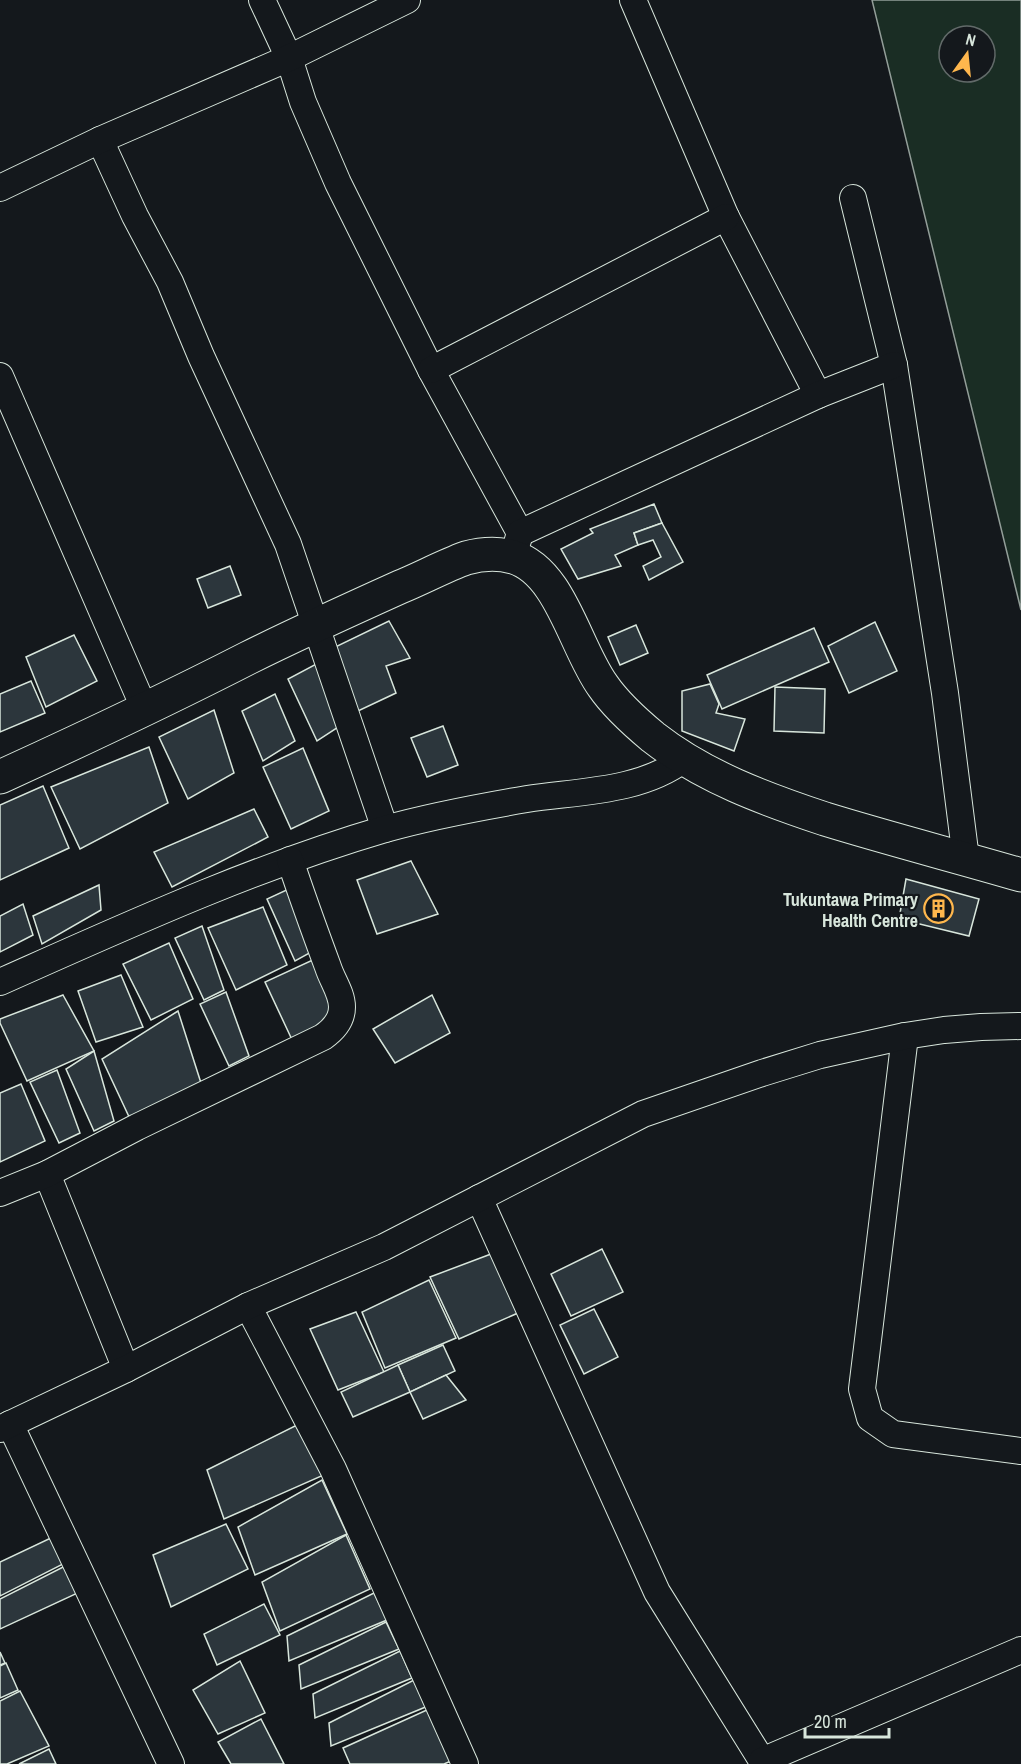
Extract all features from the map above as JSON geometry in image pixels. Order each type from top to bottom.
[{"type":"main road","points":[[0,777],[145,710],[314,625],[466,558],[497,554],[517,545],[533,567],[552,586],[602,686],[636,722],[684,759],[737,787],[780,804],[870,833],[1021,875]]},
{"type":"street","points":[[262,0],[289,58],[303,102],[338,183],[517,545],[818,394],[894,365]]},
{"type":"street","points":[[0,188],[100,140],[289,58],[407,0]]},
{"type":"street","points":[[633,0],[726,217],[818,394]]},
{"type":"street","points":[[100,140],[135,216],[170,282],[201,356],[288,544],[386,829]]},
{"type":"street","points":[[853,198],[894,365],[945,693],[966,859]]},
{"type":"street","points":[[431,370],[726,217]]},
{"type":"street","points":[[0,376],[145,710]]},
{"type":"street","points":[[0,982],[161,910],[290,860],[386,829],[442,815],[620,786],[668,771],[684,759]]},
{"type":"street","points":[[0,1193],[47,1174],[137,1127],[323,1037],[335,1026],[341,1017],[342,1005],[290,860]]},
{"type":"street","points":[[171,1764],[5,1427],[126,1369],[248,1306],[384,1247],[644,1114],[730,1083],[820,1055],[905,1036],[944,1030],[1018,1029]]},
{"type":"street","points":[[905,1036],[862,1389],[870,1418],[893,1434],[1021,1451]]},
{"type":"street","points":[[47,1174],[126,1369]]},
{"type":"street","points":[[479,1198],[657,1592],[763,1763],[1021,1650]]},
{"type":"street","points":[[248,1306],[333,1469],[465,1764]]},
{"type":"green space","points":[[872,0],[1021,0],[1021,610]]},
{"type":"building","points":[[654,504],[662,523],[634,533],[638,545],[615,555],[621,566],[578,579],[561,549],[593,533],[590,529]]},
{"type":"building","points":[[662,523],[683,562],[649,580],[643,566],[661,557],[653,540],[638,545],[634,533]]},
{"type":"building","points":[[230,566],[241,595],[208,608],[197,579]]},
{"type":"building","points":[[389,621],[410,658],[386,666],[396,693],[358,711],[331,649]]},
{"type":"building","points":[[875,622],[897,671],[849,693],[828,646]]},
{"type":"building","points":[[636,625],[648,653],[620,665],[608,637]]},
{"type":"building","points":[[814,628],[829,662],[722,709],[707,675]]},
{"type":"building","points":[[74,635],[97,681],[46,707],[26,657]]},
{"type":"building","points":[[320,662],[343,724],[317,741],[288,679]]},
{"type":"building","points":[[31,681],[45,713],[0,732],[0,694]]},
{"type":"building","points":[[710,684],[719,704],[716,713],[745,719],[734,751],[682,731],[682,691]]},
{"type":"building","points":[[775,687],[825,689],[824,733],[774,731]]},
{"type":"building","points":[[275,694],[295,741],[263,761],[242,711]]},
{"type":"building","points":[[214,710],[234,773],[188,799],[159,737]]},
{"type":"building","points":[[443,726],[458,765],[427,777],[411,738]]},
{"type":"building","points":[[149,747],[168,803],[80,849],[51,787]]},
{"type":"building","points":[[303,748],[329,811],[291,829],[263,767]]},
{"type":"building","points":[[43,786],[69,848],[0,880],[0,805]]},
{"type":"building","points":[[254,809],[268,837],[172,887],[154,852]]},
{"type":"building","points":[[411,861],[438,914],[377,934],[357,880]]},
{"type":"building","name":"Tukuntawa Primary Health Centre","points":[[906,879],[979,899],[969,936],[899,919]]},
{"type":"building","points":[[99,885],[101,910],[42,944],[33,916]]},
{"type":"building","points":[[293,887],[315,950],[295,961],[267,899]]},
{"type":"building","points":[[23,904],[33,935],[0,952],[0,916]]},
{"type":"building","points":[[263,907],[287,965],[236,990],[208,928]]},
{"type":"building","points":[[202,926],[224,990],[204,1000],[175,938]]},
{"type":"building","points":[[169,943],[193,999],[151,1020],[123,964]]},
{"type":"building","points":[[317,958],[338,1016],[294,1044],[265,982]]},
{"type":"building","points":[[121,975],[143,1027],[96,1042],[78,991]]},
{"type":"building","points":[[226,992],[249,1056],[229,1066],[200,1004]]},
{"type":"building","points":[[63,995],[94,1051],[27,1081],[0,1019]]},
{"type":"building","points":[[432,995],[450,1033],[395,1063],[373,1029]]},
{"type":"building","points":[[178,1011],[201,1083],[131,1121],[102,1059]]},
{"type":"building","points":[[94,1051],[114,1121],[94,1131],[66,1069]]},
{"type":"building","points":[[57,1070],[80,1133],[59,1143],[30,1082]]},
{"type":"building","points":[[21,1084],[45,1141],[0,1162],[0,1093]]},
{"type":"building","points":[[602,1249],[623,1292],[571,1316],[551,1274]]},
{"type":"building","points":[[491,1254],[518,1313],[459,1339],[430,1277]]},
{"type":"building","points":[[429,1280],[456,1338],[385,1368],[362,1312]]},
{"type":"building","points":[[594,1309],[618,1357],[584,1374],[560,1325]]},
{"type":"building","points":[[356,1312],[384,1372],[338,1390],[310,1329]]},
{"type":"building","points":[[443,1345],[455,1371],[410,1392],[398,1365]]},
{"type":"building","points":[[398,1365],[410,1392],[353,1417],[341,1392]]},
{"type":"building","points":[[446,1375],[466,1400],[423,1419],[410,1392]]},
{"type":"building","points":[[297,1425],[326,1474],[224,1519],[207,1470]]},
{"type":"building","points":[[322,1480],[347,1534],[255,1575],[238,1527]]},
{"type":"building","points":[[226,1524],[248,1569],[171,1607],[153,1555]]},
{"type":"building","points":[[346,1535],[370,1589],[280,1631],[262,1582]]},
{"type":"building","points":[[55,1536],[67,1562],[0,1596],[0,1562]]},
{"type":"building","points":[[69,1564],[82,1591],[0,1629],[0,1599]]},
{"type":"building","points":[[374,1593],[387,1620],[289,1661],[287,1636]]},
{"type":"building","points":[[264,1604],[280,1635],[217,1665],[204,1634]]},
{"type":"building","points":[[386,1622],[399,1649],[301,1689],[299,1665]]},
{"type":"building","points":[[400,1651],[412,1678],[315,1718],[313,1694]]},
{"type":"building","points":[[0,1652],[5,1663],[0,1665]]},
{"type":"building","points":[[240,1661],[265,1713],[218,1734],[193,1690]]},
{"type":"building","points":[[6,1663],[18,1690],[0,1698],[0,1666]]},
{"type":"building","points":[[416,1679],[428,1706],[331,1746],[329,1723]]},
{"type":"building","points":[[20,1691],[49,1746],[7,1764],[0,1764],[0,1701]]},
{"type":"building","points":[[429,1709],[451,1761],[444,1764],[350,1764],[343,1748]]},
{"type":"building","points":[[261,1719],[284,1764],[231,1764],[218,1742]]},
{"type":"building","points":[[49,1749],[56,1764],[19,1764]]},
{"type":"place","name":"Tukuntawa Primary Health Centre","points":[[939,909]]}]
